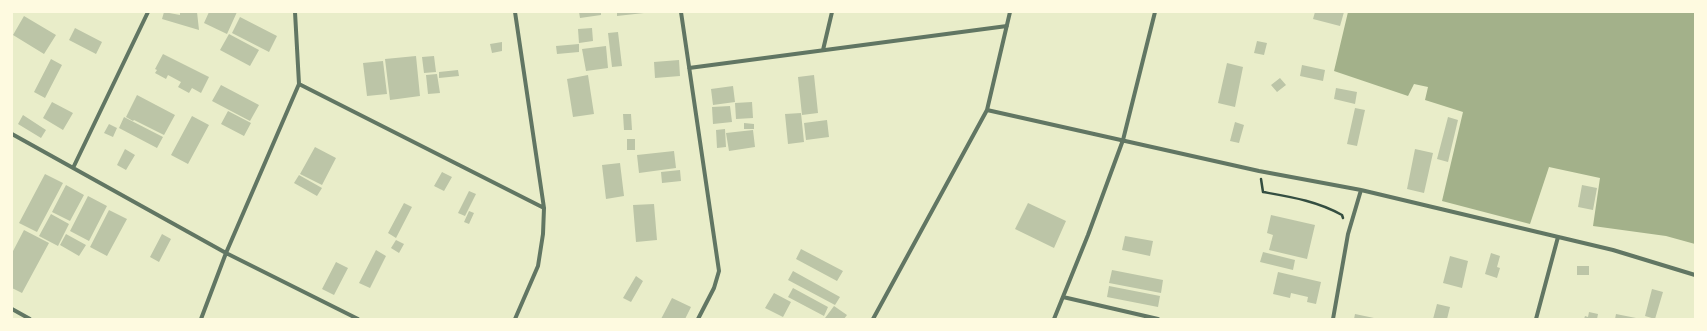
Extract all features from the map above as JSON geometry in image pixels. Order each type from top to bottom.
[{"type":"street","points":[[73,168],[148,12]]},
{"type":"street","points":[[201,319],[226,253],[298,84],[295,12]]},
{"type":"street","points":[[514,319],[538,266],[543,234],[544,208],[515,12]]},
{"type":"street","points":[[681,12],[718,271],[714,288],[698,319]]},
{"type":"street","points":[[823,50],[832,12]]},
{"type":"street","points":[[873,319],[987,110],[1010,12]]},
{"type":"street","points":[[1054,319],[1088,235],[1123,140],[1155,12]]},
{"type":"street","points":[[688,68],[1007,26]]},
{"type":"street","points":[[298,84],[544,208]]},
{"type":"street","points":[[987,110],[1259,171],[1361,190],[1619,252],[1695,274]]},
{"type":"street","points":[[12,134],[226,253],[358,319]]},
{"type":"street","points":[[1333,319],[1348,234],[1361,190]]},
{"type":"street","points":[[1536,319],[1558,237]]},
{"type":"street","points":[[1063,297],[1158,319]]},
{"type":"street","points":[[12,309],[30,319]]},
{"type":"path","points":[[1263,192],[1302,200],[1328,208],[1342,215],[1348,234]]},
{"type":"shaded area","points":[[1348,12],[1695,12],[1695,244],[1666,236],[1593,226],[1600,178],[1549,167],[1530,224],[1442,201],[1463,112],[1425,100],[1428,87],[1414,84],[1408,96],[1334,71]]},
{"type":"building","points":[[164,12],[180,15],[180,12],[197,12],[199,30],[162,19]]},
{"type":"building","points":[[209,12],[237,12],[227,34],[204,23]]},
{"type":"building","points":[[579,12],[601,12],[601,15],[580,18]]},
{"type":"building","points":[[617,12],[644,12],[644,13],[617,16]]},
{"type":"building","points":[[1315,12],[1344,12],[1340,26],[1313,19]]},
{"type":"building","points":[[24,16],[56,35],[44,54],[13,35]]},
{"type":"building","points":[[240,17],[277,36],[269,52],[232,33]]},
{"type":"building","points":[[75,28],[102,42],[96,54],[69,40]]},
{"type":"building","points":[[592,28],[593,41],[579,43],[578,29]]},
{"type":"building","points":[[618,32],[622,66],[612,67],[608,33]]},
{"type":"building","points":[[229,34],[259,50],[250,66],[220,50]]},
{"type":"building","points":[[1257,41],[1267,43],[1264,55],[1254,53]]},
{"type":"building","points":[[502,42],[502,51],[492,53],[490,44]]},
{"type":"building","points":[[579,44],[579,52],[557,54],[556,46]]},
{"type":"building","points":[[606,46],[608,68],[586,71],[582,49]]},
{"type":"building","points":[[163,54],[209,77],[201,93],[192,88],[189,93],[178,87],[181,82],[168,75],[166,79],[155,73],[157,70],[155,69]]},
{"type":"building","points":[[416,56],[420,96],[390,100],[385,59]]},
{"type":"building","points":[[434,56],[436,72],[424,73],[422,57]]},
{"type":"building","points":[[51,59],[62,65],[45,98],[34,92]]},
{"type":"building","points":[[679,60],[680,76],[655,78],[654,62]]},
{"type":"building","points":[[383,61],[387,94],[367,96],[363,63]]},
{"type":"building","points":[[1227,63],[1243,67],[1235,107],[1218,103]]},
{"type":"building","points":[[1302,65],[1325,70],[1323,81],[1300,76]]},
{"type":"building","points":[[458,70],[459,76],[439,78],[439,72]]},
{"type":"building","points":[[437,74],[440,93],[428,94],[426,75]]},
{"type":"building","points":[[588,75],[594,114],[573,117],[567,79]]},
{"type":"building","points":[[814,75],[818,113],[802,115],[798,77]]},
{"type":"building","points":[[1280,78],[1286,85],[1277,92],[1271,85]]},
{"type":"building","points":[[221,85],[259,105],[250,121],[212,101]]},
{"type":"building","points":[[733,86],[735,102],[713,105],[711,89]]},
{"type":"building","points":[[1336,88],[1357,92],[1355,104],[1334,99]]},
{"type":"building","points":[[137,95],[175,115],[164,135],[126,117]]},
{"type":"building","points":[[52,102],[73,113],[63,130],[43,118]]},
{"type":"building","points":[[752,102],[753,118],[736,119],[735,103]]},
{"type":"building","points":[[730,106],[732,122],[713,124],[712,107]]},
{"type":"building","points":[[1355,108],[1365,110],[1357,146],[1347,144]]},
{"type":"building","points":[[228,111],[251,123],[244,136],[221,124]]},
{"type":"building","points":[[801,113],[804,142],[788,144],[785,114]]},
{"type":"building","points":[[623,114],[631,114],[632,130],[624,130]]},
{"type":"building","points":[[23,115],[46,130],[41,138],[18,124]]},
{"type":"building","points":[[192,116],[209,125],[188,164],[171,155]]},
{"type":"building","points":[[124,117],[163,137],[157,148],[119,128]]},
{"type":"building","points":[[1448,117],[1458,120],[1448,162],[1437,159]]},
{"type":"building","points":[[827,120],[829,137],[806,140],[804,123]]},
{"type":"building","points":[[1235,122],[1244,125],[1239,143],[1230,141]]},
{"type":"building","points":[[744,123],[754,124],[754,129],[744,129]]},
{"type":"building","points":[[109,124],[117,128],[113,137],[104,133]]},
{"type":"building","points":[[725,129],[726,147],[717,148],[716,130]]},
{"type":"building","points":[[753,130],[755,147],[729,151],[726,133]]},
{"type":"building","points":[[627,139],[635,139],[635,150],[627,150]]},
{"type":"building","points":[[315,147],[336,158],[322,185],[300,174]]},
{"type":"building","points":[[125,149],[135,155],[126,170],[117,165]]},
{"type":"building","points":[[1415,149],[1433,153],[1424,193],[1407,189]]},
{"type":"building","points":[[674,151],[676,168],[639,173],[637,155]]},
{"type":"building","points":[[620,163],[624,196],[606,199],[602,165]]},
{"type":"building","points":[[680,170],[681,181],[662,183],[661,172]]},
{"type":"building","points":[[442,172],[452,177],[444,191],[434,186]]},
{"type":"building","points":[[45,174],[63,183],[37,232],[19,223]]},
{"type":"building","points":[[299,175],[322,188],[317,196],[294,183]]},
{"type":"building","points":[[66,185],[84,195],[70,221],[52,212]]},
{"type":"building","points":[[1582,185],[1597,188],[1593,210],[1578,207]]},
{"type":"building","points":[[469,191],[476,194],[465,216],[458,213]]},
{"type":"building","points":[[88,196],[107,206],[89,241],[70,231]]},
{"type":"building","points":[[404,203],[412,207],[396,238],[388,233]]},
{"type":"building","points":[[1028,203],[1066,221],[1054,248],[1015,229]]},
{"type":"building","points":[[654,204],[657,240],[636,242],[633,205]]},
{"type":"building","points":[[109,210],[127,219],[107,256],[90,247]]},
{"type":"building","points":[[469,211],[474,213],[469,224],[464,222]]},
{"type":"building","points":[[51,214],[69,224],[58,246],[39,236]]},
{"type":"building","points":[[1271,215],[1315,225],[1307,259],[1269,250],[1273,235],[1267,233]]},
{"type":"building","points":[[24,230],[49,243],[22,293],[12,288],[12,253]]},
{"type":"building","points":[[66,234],[86,245],[79,256],[60,245]]},
{"type":"building","points":[[162,234],[171,239],[159,262],[150,257]]},
{"type":"building","points":[[1125,236],[1153,241],[1150,256],[1122,250]]},
{"type":"building","points":[[396,240],[404,244],[399,253],[391,248]]},
{"type":"building","points":[[801,249],[843,271],[837,281],[796,259]]},
{"type":"building","points":[[376,250],[386,256],[370,288],[359,283]]},
{"type":"building","points":[[1263,252],[1295,260],[1293,270],[1260,262]]},
{"type":"building","points":[[1491,253],[1500,256],[1497,267],[1500,268],[1497,278],[1485,274]]},
{"type":"building","points":[[1450,256],[1468,261],[1462,288],[1443,283]]},
{"type":"building","points":[[336,262],[348,268],[334,295],[322,289]]},
{"type":"building","points":[[1577,266],[1589,266],[1589,275],[1577,275]]},
{"type":"building","points":[[1112,270],[1163,280],[1161,293],[1109,283]]},
{"type":"building","points":[[793,271],[840,297],[835,305],[788,280]]},
{"type":"building","points":[[1278,272],[1321,282],[1316,304],[1307,302],[1308,297],[1291,293],[1290,298],[1273,294]]},
{"type":"building","points":[[636,276],[643,281],[631,302],[623,298]]},
{"type":"building","points":[[1109,286],[1160,296],[1158,307],[1107,297]]},
{"type":"building","points":[[793,288],[828,307],[824,316],[788,297]]},
{"type":"building","points":[[1652,289],[1663,292],[1655,319],[1645,316]]},
{"type":"building","points":[[774,293],[791,302],[783,317],[765,308]]},
{"type":"building","points":[[672,298],[691,307],[685,319],[661,319]]},
{"type":"building","points":[[1437,304],[1450,307],[1447,319],[1433,319]]},
{"type":"building","points":[[834,306],[847,315],[844,319],[825,318]]},
{"type":"building","points":[[1589,312],[1598,314],[1597,319],[1584,319],[1585,316],[1588,317]]},
{"type":"building","points":[[1355,314],[1374,318],[1374,319],[1354,319]]},
{"type":"building","points":[[1616,314],[1636,318],[1636,319],[1615,319]]}]
